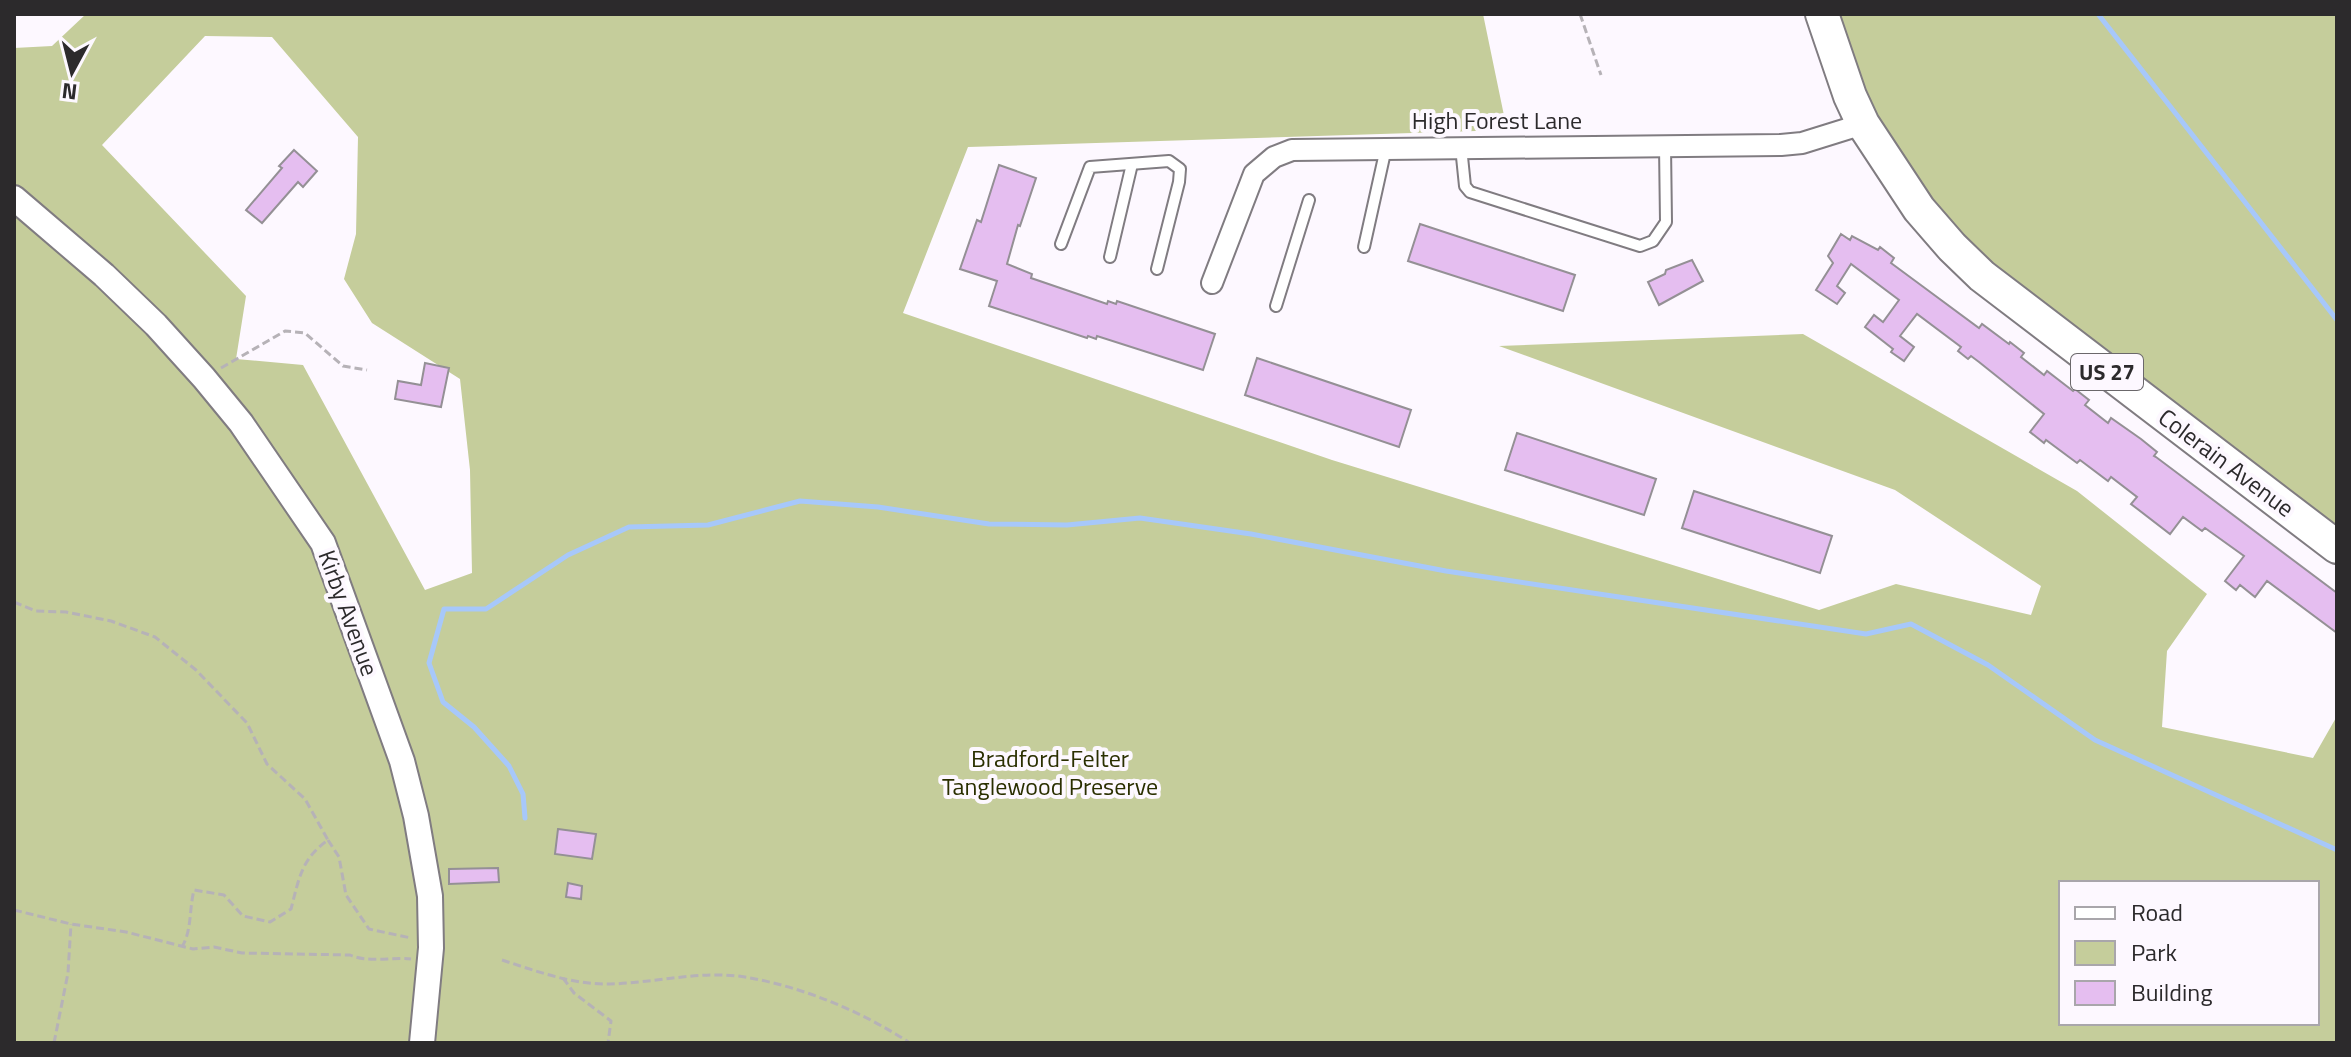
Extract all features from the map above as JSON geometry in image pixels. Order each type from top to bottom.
[{"type":"main road","name":"Colerain Avenue","points":[[1822,14],[1850,96],[1863,124],[1919,209],[1952,247],[1982,276],[2337,547]]},
{"type":"street","name":"High Forest Lane","points":[[1212,283],[1254,174],[1274,157],[1305,148],[1781,145],[1802,143],[1863,124]]},
{"type":"street","name":"Kirby Avenue","points":[[14,198],[104,275],[156,325],[204,378],[241,423],[323,543],[402,761],[416,816],[430,896],[430,964],[422,1043]]},
{"type":"lane","points":[[1461,147],[1465,186],[1470,192],[1640,246],[1653,241],[1666,222],[1665,146]]},
{"type":"lane","points":[[1364,247],[1386,148]]},
{"type":"lane","points":[[1061,244],[1090,167],[1169,161],[1180,169],[1179,182],[1157,269]]},
{"type":"lane","points":[[1110,257],[1132,164]]},
{"type":"lane","points":[[1276,306],[1309,200]]},
{"type":"path","points":[[1580,14],[1601,75]]},
{"type":"path","points":[[204,378],[285,331],[305,333],[343,366],[367,370]]},
{"type":"path","points":[[14,602],[36,611],[66,612],[111,621],[155,637],[196,670],[247,723],[267,764],[305,799],[339,857],[346,895],[369,929],[411,938],[430,964]]},
{"type":"path","points":[[182,947],[189,935],[189,911],[194,890],[224,895],[243,916],[270,922],[291,909],[303,867],[312,851],[328,840]]},
{"type":"path","points":[[14,910],[71,924],[126,932],[182,947],[214,947],[242,953],[350,955],[363,960],[379,957],[430,964]]},
{"type":"path","points":[[54,1043],[68,973],[71,924]]},
{"type":"path","points":[[502,960],[562,978],[608,985],[689,977],[743,977],[812,995],[879,1022],[910,1043]]},
{"type":"path","points":[[562,978],[588,1005],[609,1017],[608,1043]]},
{"type":"green space","name":"Bradford-Felter Tanglewood Preserve","points":[[86,14],[1483,14],[1507,130],[968,147],[903,313],[1332,460],[1819,610],[1896,584],[2031,615],[2041,586],[1895,490],[1499,346],[1803,334],[2077,491],[2207,594],[2167,651],[2162,727],[2313,758],[2337,716],[2337,1043],[14,1043],[14,48],[52,46]],"holes":[[[205,36],[272,37],[358,137],[356,234],[344,279],[372,323],[460,379],[470,470],[472,573],[425,590],[303,365],[236,359],[246,296],[102,145]]]},
{"type":"green space","points":[[1822,14],[2337,14],[2337,547],[1919,209]]},
{"type":"building","points":[[294,150],[317,171],[303,187],[298,182],[262,223],[246,210]]},
{"type":"building","points":[[999,165],[1036,178],[1007,264],[1032,274],[1031,278],[1107,304],[1108,301],[1116,304],[1117,301],[1215,334],[1203,370],[1097,336],[1096,339],[1087,338],[989,306],[997,281],[960,269],[977,220],[981,222]]},
{"type":"building","points":[[1420,224],[1575,275],[1563,311],[1408,261]]},
{"type":"building","points":[[1841,234],[1850,240],[1852,236],[1878,250],[1880,247],[1894,258],[1891,263],[1979,328],[1982,324],[2010,342],[2024,353],[2021,357],[2044,375],[2047,371],[2073,391],[2075,389],[2089,400],[2085,405],[2108,423],[2111,418],[2141,439],[2157,452],[2154,456],[2337,593],[2337,633],[2267,581],[2255,597],[2240,585],[2236,590],[2225,581],[2244,556],[2205,528],[2202,531],[2183,517],[2170,534],[2131,504],[2137,497],[2111,477],[2108,481],[2080,460],[2077,463],[2046,440],[2044,443],[2030,432],[2044,414],[1971,356],[1968,359],[1958,351],[1961,347],[1917,314],[1900,336],[1914,347],[1904,361],[1891,352],[1893,349],[1865,327],[1874,315],[1883,322],[1899,300],[1851,264],[1837,286],[1845,293],[1837,304],[1816,290],[1833,263],[1828,256]]},
{"type":"building","points":[[1692,260],[1703,281],[1659,305],[1648,282],[1665,274],[1666,270]]},
{"type":"building","points":[[1257,358],[1411,410],[1399,447],[1245,395]]},
{"type":"building","points":[[425,363],[449,368],[441,407],[395,399],[398,381],[421,385]]},
{"type":"building","points":[[1517,433],[1656,479],[1644,515],[1505,470]]},
{"type":"building","points":[[1694,491],[1832,536],[1820,573],[1682,528]]},
{"type":"building","points":[[558,829],[596,834],[592,859],[555,854]]},
{"type":"building","points":[[498,868],[499,882],[449,884],[449,869]]},
{"type":"building","points":[[568,883],[582,886],[581,899],[566,897]]},
{"type":"waterway","points":[[2098,14],[2337,320]]},
{"type":"waterway","points":[[525,818],[523,794],[509,766],[474,727],[443,702],[429,663],[444,609],[486,609],[568,555],[629,527],[708,525],[800,501],[878,507],[989,524],[1067,525],[1140,518],[1251,534],[1446,571],[1866,634],[1911,624],[1988,665],[2095,740],[2337,850]]}]
